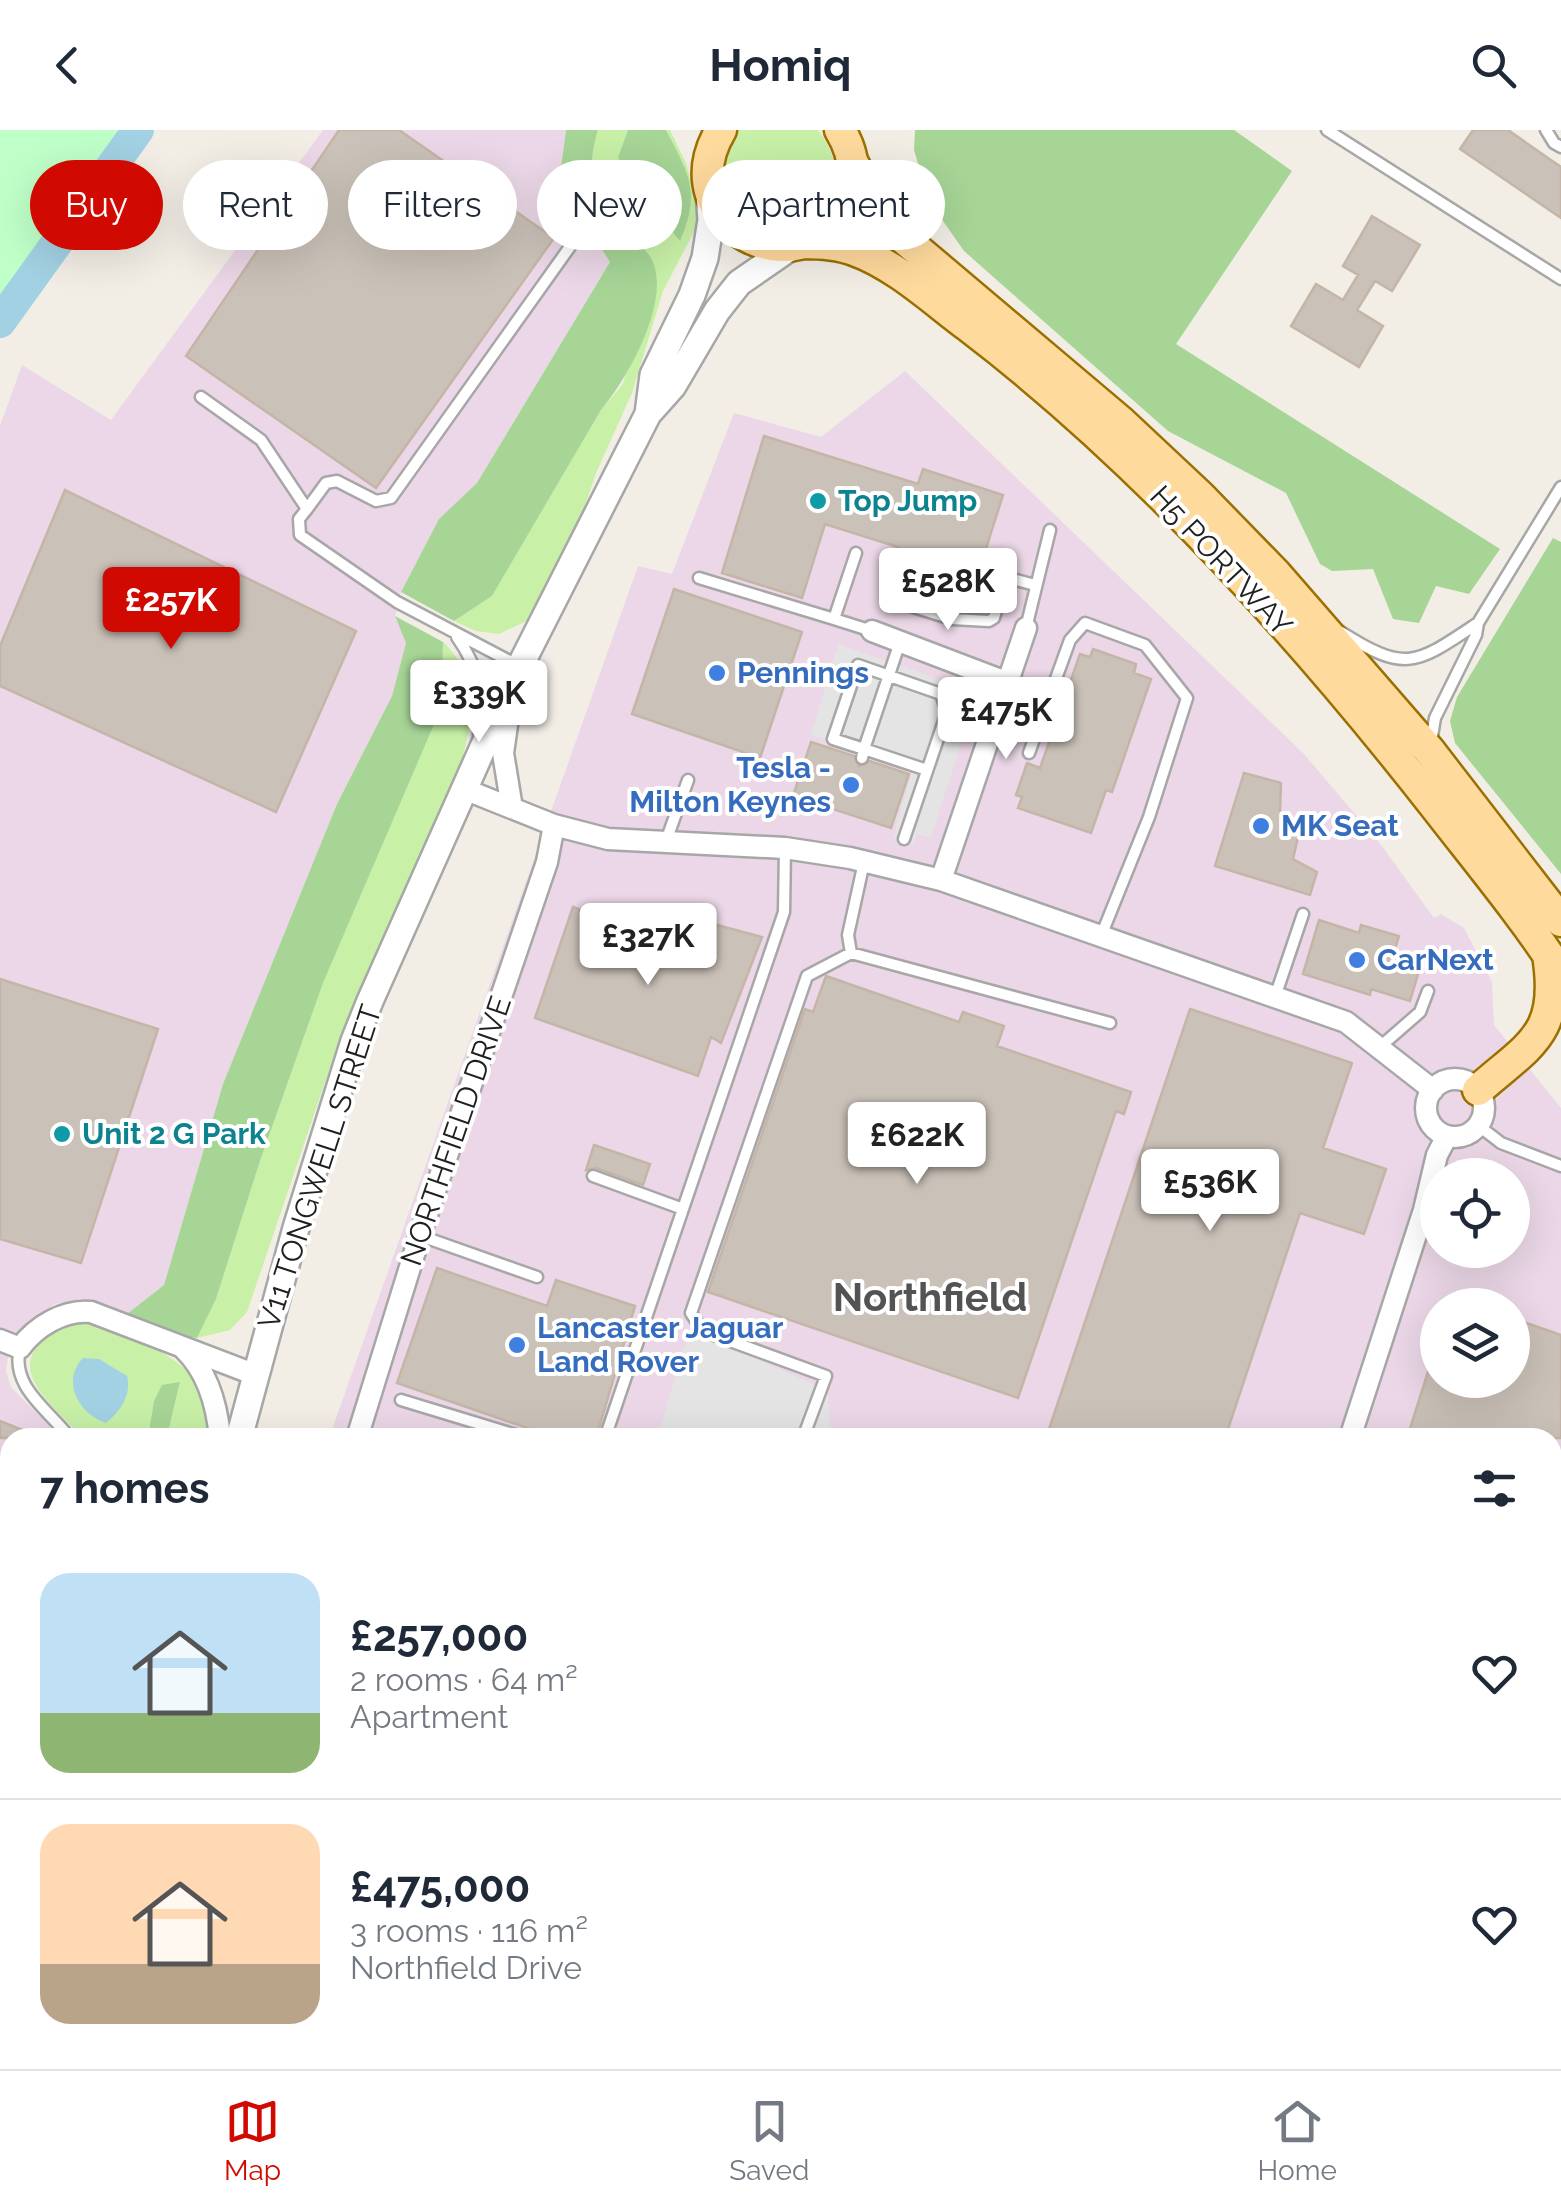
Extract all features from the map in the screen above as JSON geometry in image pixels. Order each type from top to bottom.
[{"type":"main road","points":[[693,130],[702,160]]},
{"type":"main road","points":[[710,160],[720,130]]},
{"type":"main road","name":"H5 PORTWAY","points":[[848,141],[871,196],[901,236],[1120,421],[1200,496],[1312,614],[1429,750],[1561,922]]},
{"type":"main road","name":"H5 PORTWAY","points":[[856,250],[896,273],[1004,354],[1143,479],[1370,724],[1555,964]]},
{"type":"main road","points":[[1478,1090],[1522,1056],[1548,1023],[1555,964]]},
{"type":"main road","points":[[1522,1056],[1561,1048]]},
{"type":"street","name":"V11 TONGWELL STREET","points":[[648,414],[654,375],[692,295],[706,250]]},
{"type":"street","name":"V11 TONGWELL STREET","points":[[241,1428],[296,1228],[354,1042],[516,673],[648,414],[673,386],[717,311],[739,283],[789,250]]},
{"type":"street","points":[[941,880],[1026,628]]},
{"type":"street","points":[[872,632],[1006,682]]},
{"type":"street","points":[[512,808],[503,753],[516,673]]},
{"type":"street","points":[[464,789],[554,825],[608,839],[785,848],[941,880],[1346,1022],[1433,1090]]},
{"type":"street","name":"NORTHFIELD DRIVE","points":[[359,1428],[420,1235],[547,862],[554,825]]},
{"type":"street","points":[[1455,1079],[1472,1084],[1484,1108],[1479,1126],[1464,1136],[1447,1136],[1432,1126],[1427,1117],[1428,1098],[1433,1090],[1455,1079]]},
{"type":"street","points":[[1353,1428],[1447,1136]]},
{"type":"street","points":[[0,1340],[20,1348],[37,1330],[79,1310],[256,1375]]},
{"type":"street","points":[[179,1345],[208,1384],[218,1428]]},
{"type":"street","points":[[247,1404],[249,1428]]},
{"type":"lane","points":[[1327,130],[1561,279]]},
{"type":"lane","points":[[1546,130],[1554,143],[1561,146]]},
{"type":"lane","points":[[516,673],[397,602],[300,535],[299,519],[326,483],[337,481],[376,501],[391,498],[567,250]]},
{"type":"lane","points":[[201,397],[261,440],[307,509]]},
{"type":"lane","points":[[1429,750],[1435,718],[1476,636],[1478,622],[1561,487]]},
{"type":"lane","points":[[1026,628],[1050,530]]},
{"type":"lane","points":[[834,619],[856,554]]},
{"type":"lane","points":[[890,600],[952,619],[989,621],[994,618],[1005,577],[1035,585]]},
{"type":"lane","points":[[699,578],[872,632]]},
{"type":"lane","points":[[1312,614],[1366,649],[1396,659],[1429,654],[1478,622]]},
{"type":"lane","points":[[1029,753],[1070,640],[1085,623],[1145,645],[1187,698],[1149,818],[1100,937]]},
{"type":"lane","points":[[451,631],[470,656],[479,680],[481,721],[474,764]]},
{"type":"lane","points":[[863,754],[900,642]]},
{"type":"lane","points":[[904,839],[947,712],[941,694],[858,664],[833,744],[927,770]]},
{"type":"lane","points":[[666,842],[688,780]]},
{"type":"lane","points":[[608,1428],[784,912],[785,848]]},
{"type":"lane","points":[[851,953],[848,934],[864,862]]},
{"type":"lane","points":[[1275,997],[1303,914]]},
{"type":"lane","points":[[807,1428],[826,1376],[703,1331],[691,1313],[807,976],[851,953],[1110,1024]]},
{"type":"lane","points":[[1381,1046],[1420,1012],[1428,991]]},
{"type":"lane","points":[[1479,1126],[1502,1143],[1561,1166]]},
{"type":"lane","points":[[593,1176],[683,1208]]},
{"type":"lane","points":[[420,1235],[537,1277]]},
{"type":"lane","points":[[20,1348],[18,1372],[24,1384],[61,1428]]},
{"type":"lane","points":[[401,1400],[493,1428]]},
{"type":"shaded area","points":[[323,130],[566,130],[562,160],[537,160],[537,250],[602,250],[610,262],[477,483],[439,519],[401,592],[395,616],[406,643],[392,696],[337,804],[223,1084],[164,1285],[127,1314],[82,1299],[55,1304],[16,1334],[10,1344],[6,1371],[11,1387],[51,1428],[0,1428],[0,426],[22,365],[111,420],[235,250],[328,250],[328,160],[301,160]]},
{"type":"shaded area","points":[[905,371],[1304,754],[1382,846],[1434,918],[1441,914],[1464,928],[1492,982],[1494,1025],[1561,1108],[1561,1428],[333,1428],[638,566],[672,574],[734,413],[821,437]]},
{"type":"shaded area","points":[[838,644],[953,684],[958,694],[975,699],[931,838],[917,834],[913,844],[893,838],[913,768],[811,735]]},
{"type":"shaded area","points":[[689,1331],[828,1390],[828,1428],[660,1428]]},
{"type":"green space","points":[[0,130],[138,130],[117,160],[30,160],[30,250],[52,250],[0,323]]},
{"type":"green space","points":[[566,130],[598,130],[592,160],[562,160]]},
{"type":"green space","points":[[598,130],[628,130],[620,160],[593,160]]},
{"type":"green space","points":[[628,130],[666,130],[681,160],[620,160]]},
{"type":"green space","points":[[666,130],[670,130],[686,163],[697,226],[663,291],[632,393],[596,473],[576,533],[531,619],[499,634],[476,631],[454,621],[492,596],[601,410],[623,384],[653,263],[644,250],[682,250],[683,164]]},
{"type":"green space","points":[[740,130],[818,130],[833,160],[725,160]]},
{"type":"green space","points":[[915,130],[1234,130],[1292,171],[1176,344],[1500,549],[1469,594],[1436,586],[1419,623],[1393,619],[1373,569],[1332,571],[1320,564],[1286,493],[1168,431],[964,251],[945,224],[945,160],[917,160]]},
{"type":"green space","points":[[682,162],[691,196],[682,235]]},
{"type":"green space","points":[[602,250],[645,250],[653,262],[656,298],[643,340],[492,596],[454,621],[401,592],[439,519],[477,483],[610,262]]},
{"type":"green space","points":[[1553,538],[1561,542],[1561,874],[1455,743],[1450,721],[1457,697]]},
{"type":"green space","points":[[395,616],[443,642],[442,697],[433,727],[323,983],[216,1299],[197,1338],[189,1337],[127,1314],[164,1285],[223,1084],[337,804],[392,696],[406,643]]},
{"type":"green space","points":[[443,642],[455,655],[468,685],[470,718],[460,768],[339,1041],[247,1312],[230,1330],[197,1338],[216,1299],[323,983],[433,727],[442,697]]},
{"type":"green space","points":[[80,1322],[94,1323],[150,1346],[179,1364],[198,1386],[207,1428],[169,1428],[180,1383],[154,1401],[150,1428],[73,1428],[40,1391],[30,1365],[33,1353],[44,1340]]},
{"type":"green space","points":[[180,1382],[169,1428],[150,1428],[154,1401],[162,1385]]},
{"type":"water","points":[[83,1358],[99,1359],[127,1376],[124,1402],[106,1423],[87,1412],[76,1395],[73,1376]]},
{"type":"building","points":[[339,130],[399,130],[442,160],[348,160],[348,250],[517,250],[517,212],[537,226],[537,250],[545,250],[376,488],[186,356],[258,250],[328,250],[328,160],[319,160]]},
{"type":"building","points":[[1473,130],[1508,130],[1561,167],[1561,218],[1460,149]]},
{"type":"building","points":[[1372,216],[1420,245],[1392,291],[1375,281],[1357,310],[1383,326],[1359,367],[1291,326],[1316,284],[1343,300],[1358,275],[1343,266]]},
{"type":"building","points":[[764,436],[918,484],[923,469],[1003,495],[969,602],[889,576],[898,547],[825,524],[802,598],[722,573]]},
{"type":"building","points":[[65,490],[356,631],[276,812],[0,686],[0,646]]},
{"type":"building","name":"Pennings","points":[[674,589],[802,632],[760,758],[632,714]]},
{"type":"building","points":[[1093,649],[1136,664],[1134,673],[1151,679],[1112,792],[1106,790],[1091,833],[1018,808],[1022,797],[1016,795],[1027,763],[1040,768],[1080,654],[1090,657]]},
{"type":"building","name":"Tesla - Milton Keynes","points":[[811,742],[854,756],[859,766],[870,761],[909,774],[891,828],[793,796]]},
{"type":"building","points":[[1244,773],[1281,783],[1280,811],[1301,824],[1293,859],[1317,872],[1310,895],[1215,866]]},
{"type":"building","points":[[573,907],[669,944],[674,928],[699,935],[706,922],[762,937],[721,1043],[711,1037],[698,1076],[535,1018]]},
{"type":"building","name":"CarNext","points":[[1319,920],[1359,933],[1361,925],[1399,936],[1393,955],[1421,964],[1410,1001],[1371,989],[1370,995],[1303,974]]},
{"type":"building","points":[[826,976],[959,1022],[963,1012],[1004,1026],[997,1046],[1131,1092],[1124,1114],[1116,1111],[1018,1398],[708,1292],[805,1009],[813,1012]]},
{"type":"building","name":"Unit 2 G Park","points":[[0,979],[158,1029],[81,1263],[0,1239]]},
{"type":"building","points":[[1190,1009],[1352,1063],[1323,1148],[1386,1169],[1364,1234],[1300,1213],[1228,1428],[1049,1428]]},
{"type":"building","points":[[594,1145],[650,1164],[643,1185],[596,1168],[586,1170]]},
{"type":"building","name":"Lancaster Jaguar Land Rover","points":[[437,1268],[547,1306],[556,1280],[635,1306],[599,1428],[527,1428],[397,1383]]},
{"type":"building","points":[[1530,1324],[1561,1335],[1561,1428],[1410,1428],[1420,1397],[1530,1398]]},
{"type":"waterway","points":[[0,322],[138,130]]},
{"type":"place","name":"Top Jump","points":[[818,501]]},
{"type":"place","name":"Pennings","points":[[717,673]]},
{"type":"place","name":"Tesla - Milton Keynes","points":[[851,785]]},
{"type":"place","name":"MK Seat","points":[[1261,826]]},
{"type":"place","name":"CarNext","points":[[1357,960]]},
{"type":"place","name":"Unit 2 G Park","points":[[62,1134]]},
{"type":"place","name":"Lancaster Jaguar Land Rover","points":[[517,1345]]},
{"type":"district","name":"Northfield","points":[[930,1297]]}]
